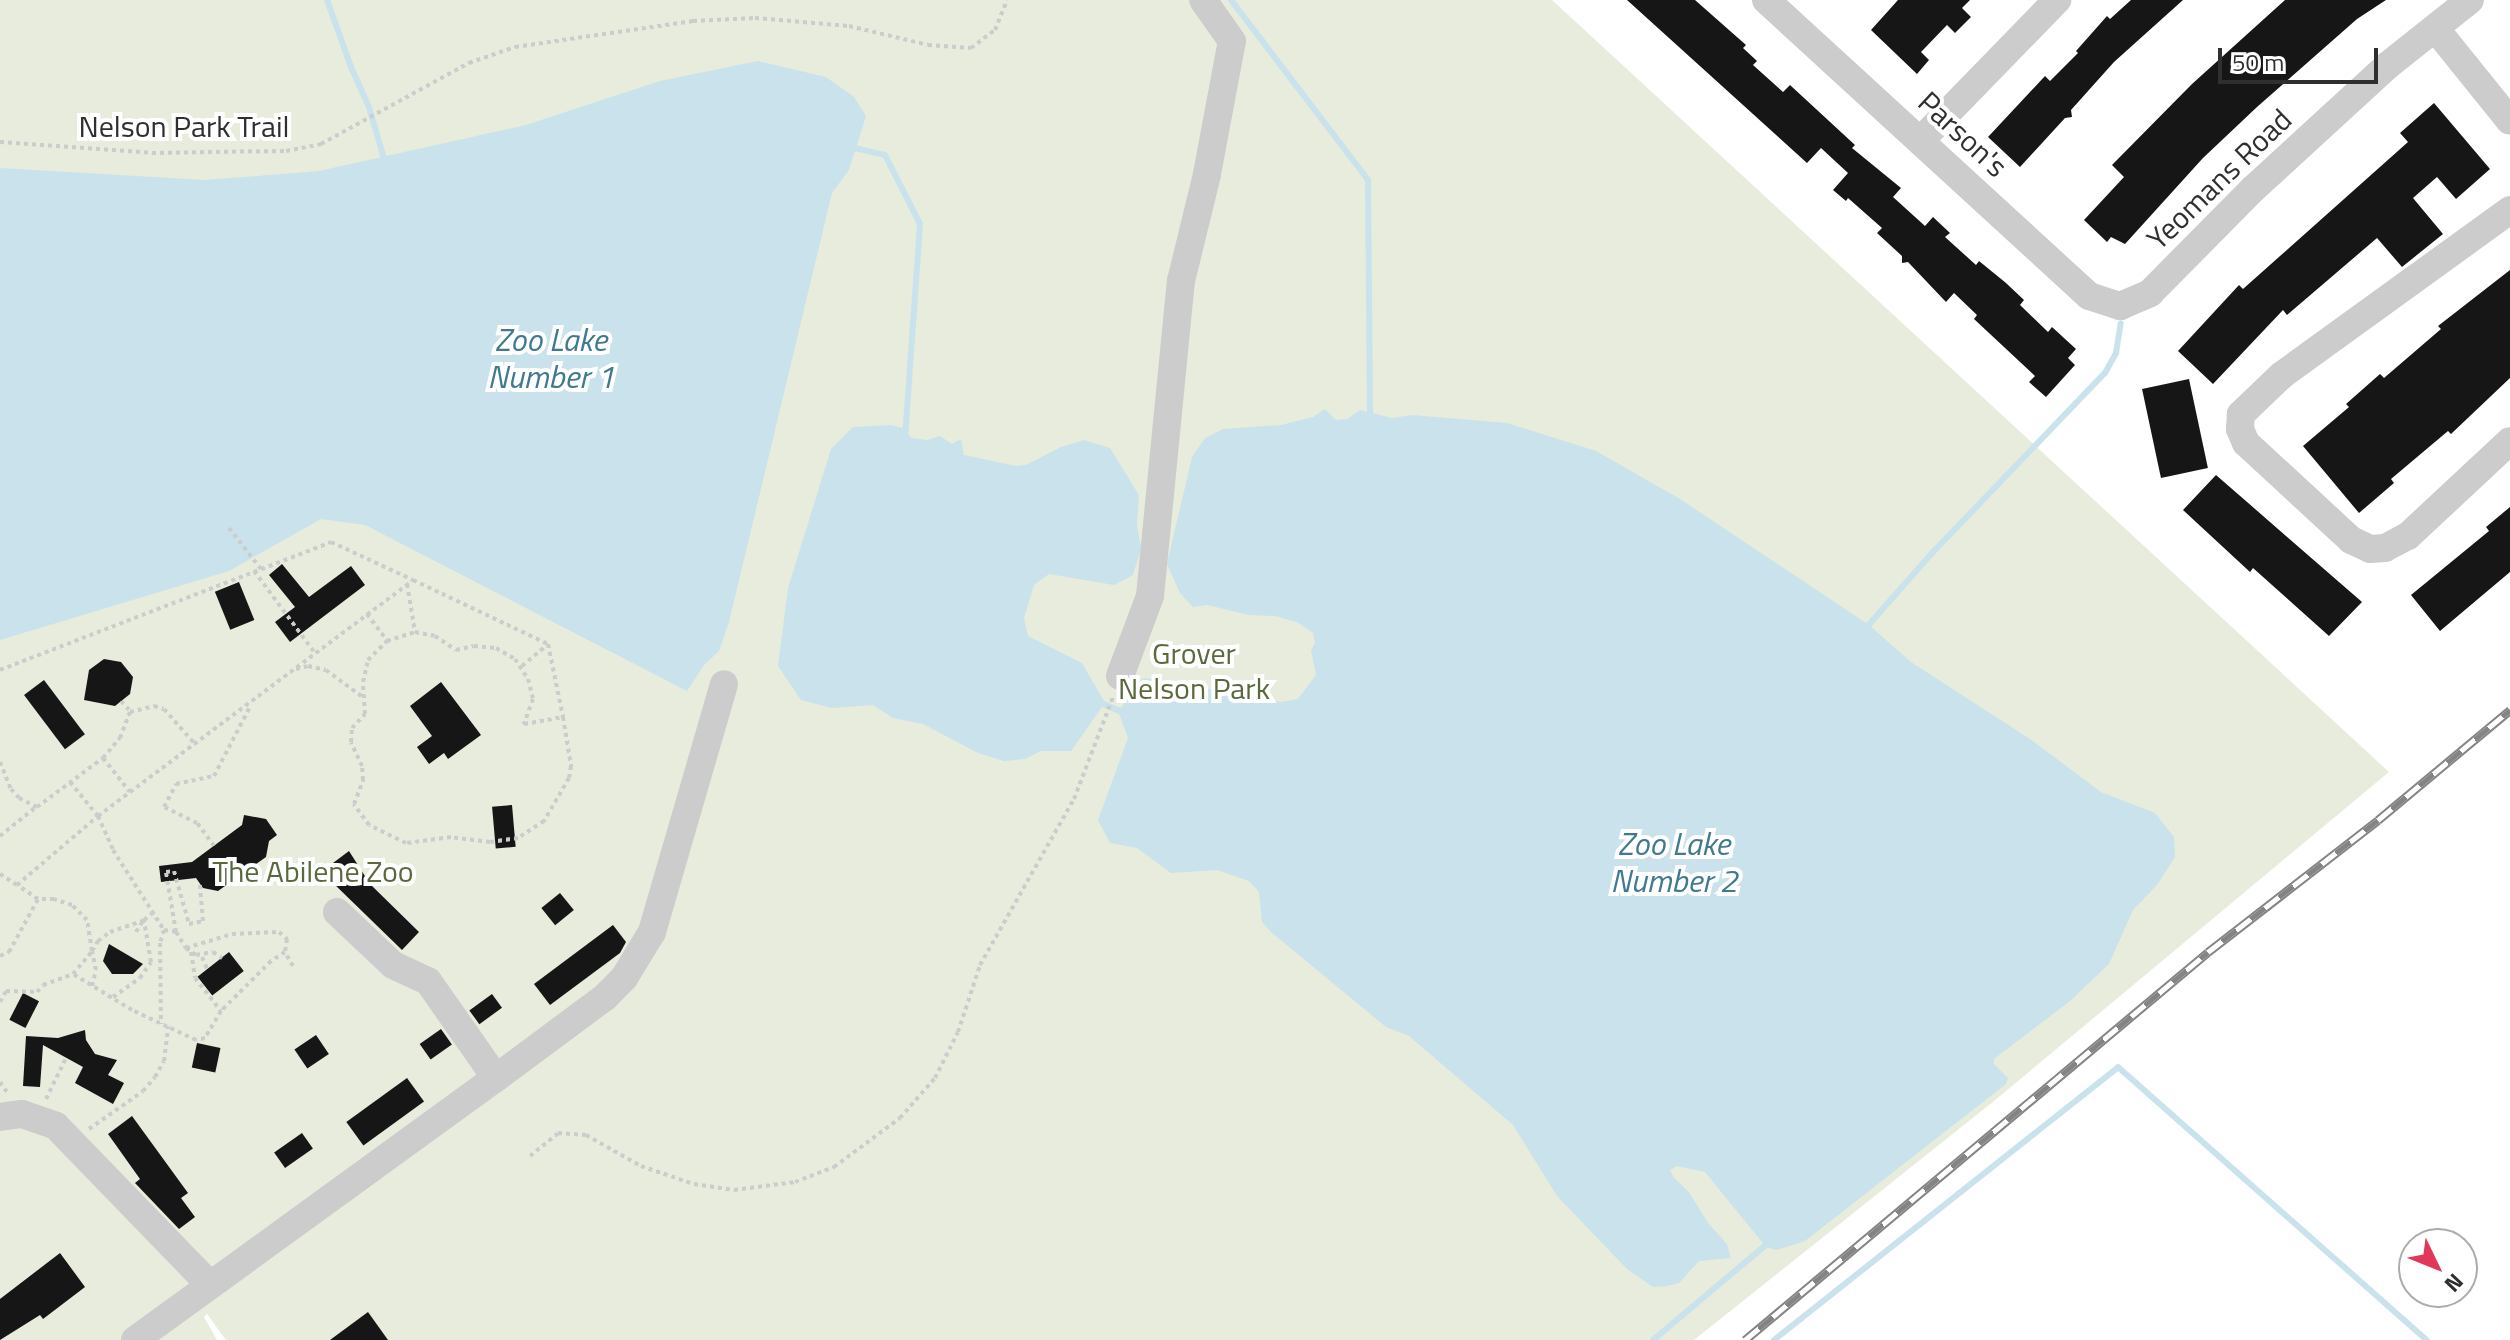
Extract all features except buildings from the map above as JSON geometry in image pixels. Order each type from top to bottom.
[{"type":"street","points":[[1118,682],[1150,596],[1181,281],[1207,174],[1232,41],[1203,0]]},
{"type":"street","name":"Parson's","points":[[1766,0],[2089,296],[2120,306]]},
{"type":"street","points":[[1920,141],[2057,0]]},
{"type":"street","name":"Yeomans Road","points":[[2120,306],[2150,293],[2264,179],[2387,66],[2470,0]]},
{"type":"street","points":[[2435,28],[2510,121]]},
{"type":"street","points":[[2510,210],[2282,375],[2241,414],[2240,429],[2246,443],[2351,540],[2370,549],[2385,548],[2408,536],[2510,441]]},
{"type":"street","points":[[135,1340],[605,997],[641,955],[652,932],[724,684]]},
{"type":"street","points":[[337,912],[393,965],[428,981],[496,1078]]},
{"type":"street","points":[[0,1117],[22,1114],[40,1118],[76,1143],[210,1285]]},
{"type":"path","name":"Nelson Park Trail","points":[[0,142],[63,149],[219,154],[321,144],[383,113],[469,63],[515,47],[552,39],[693,21],[755,18],[849,26],[928,45],[971,48],[995,30],[1007,0]]},
{"type":"path","points":[[229,528],[261,569]]},
{"type":"path","points":[[0,670],[331,542],[548,644]]},
{"type":"path","points":[[254,571],[316,653]]},
{"type":"path","points":[[17,885],[98,816],[413,580]]},
{"type":"path","points":[[407,584],[415,632]]},
{"type":"path","points":[[367,614],[387,641]]},
{"type":"path","points":[[548,644],[563,717],[571,766],[563,794],[544,821],[518,838],[506,841],[465,837],[406,843],[369,825],[354,804],[363,780],[362,766],[351,742],[352,728],[365,714],[364,672],[368,660],[387,641],[415,632],[435,636],[456,650],[474,646],[496,648],[521,667],[533,699],[524,724],[563,717]]},
{"type":"path","points":[[521,667],[548,644]]},
{"type":"path","points":[[294,670],[308,666],[326,670],[364,698]]},
{"type":"path","points":[[530,1156],[558,1133],[586,1135],[641,1166],[694,1184],[734,1190],[795,1182],[834,1167],[900,1118],[935,1078],[958,1032],[980,965],[1074,799],[1118,682]]},
{"type":"path","points":[[121,701],[130,712]]},
{"type":"path","points":[[214,846],[197,823],[164,807],[176,784],[214,776],[252,703]]},
{"type":"path","points":[[130,712],[154,706],[164,709],[195,744]]},
{"type":"path","points":[[0,836],[103,758],[120,738],[130,712]]},
{"type":"path","points":[[103,758],[130,792]]},
{"type":"path","points":[[0,762],[11,789],[19,798],[37,807]]},
{"type":"path","points":[[70,782],[98,816],[113,850],[164,930],[160,943],[161,1024]]},
{"type":"path","points":[[200,884],[203,921],[189,924],[174,871],[166,872],[176,932],[186,948],[202,957],[207,969]]},
{"type":"path","points":[[0,874],[38,899],[54,899],[79,912],[87,920],[96,970],[92,986]]},
{"type":"path","points":[[0,956],[9,952],[38,899]]},
{"type":"path","points":[[136,932],[154,912]]},
{"type":"path","points":[[0,1002],[6,991],[37,992],[43,985],[73,974],[110,932],[144,920]]},
{"type":"path","points":[[112,998],[140,978],[151,962],[144,920]]},
{"type":"path","points":[[164,930],[176,932]]},
{"type":"path","points":[[186,948],[232,934],[279,932],[287,939],[285,952],[293,966]]},
{"type":"path","points":[[191,952],[195,978],[221,1011]]},
{"type":"path","points":[[202,957],[213,952],[222,958]]},
{"type":"path","points":[[73,974],[112,998],[196,1040],[205,1038],[221,1011],[271,961],[285,952]]},
{"type":"path","points":[[76,1143],[93,1125],[143,1091],[155,1077],[164,1061],[168,1026]]},
{"type":"path","points":[[40,1118],[66,1058]]},
{"type":"green space","name":"Grover Nelson Park","points":[[0,0],[1552,0],[2389,772],[1994,1101],[1694,1340],[226,1340],[207,1314],[204,1317],[217,1340],[0,1340]]},
{"type":"water","name":"Zoo Lake Number 1","points":[[758,61],[826,77],[854,97],[866,116],[849,170],[832,193],[729,622],[719,651],[704,665],[687,691],[365,525],[321,519],[229,571],[0,640],[0,168],[205,180],[319,171],[526,125],[660,81]]},
{"type":"water","name":"Zoo Lake Number 2","points":[[1325,409],[1336,420],[1347,419],[1360,410],[1392,418],[1412,415],[1507,423],[1596,451],[1680,499],[1869,625],[1911,662],[2030,739],[2101,792],[2155,813],[2174,837],[2175,857],[2157,885],[2133,910],[2109,964],[2070,1001],[1994,1059],[1994,1064],[2008,1078],[2006,1084],[1805,1241],[1776,1250],[1766,1247],[1705,1172],[1677,1166],[1670,1170],[1727,1244],[1731,1258],[1699,1261],[1679,1283],[1653,1287],[1627,1269],[1557,1196],[1513,1125],[1409,1036],[1386,1027],[1271,932],[1262,922],[1259,892],[1249,881],[1217,870],[1171,873],[1137,848],[1110,843],[1098,820],[1128,738],[1119,714],[1102,707],[1071,751],[1041,751],[1025,759],[1004,761],[978,753],[923,724],[893,718],[873,705],[832,708],[801,700],[778,666],[788,588],[831,449],[853,427],[891,425],[902,428],[912,438],[927,440],[940,436],[952,444],[961,439],[964,455],[1016,466],[1026,465],[1061,447],[1084,440],[1110,448],[1139,495],[1137,525],[1141,549],[1133,575],[1114,585],[1049,574],[1034,585],[1024,618],[1028,636],[1082,663],[1104,701],[1121,708],[1140,680],[1145,678],[1282,702],[1298,699],[1316,675],[1311,650],[1315,643],[1313,633],[1297,622],[1275,616],[1249,615],[1207,605],[1193,607],[1180,593],[1167,564],[1192,457],[1205,438],[1223,429],[1281,425],[1313,417]]},
{"type":"waterway","points":[[327,0],[369,107],[385,162]]},
{"type":"waterway","points":[[1231,0],[1368,180],[1370,418]]},
{"type":"waterway","points":[[850,147],[885,155],[920,224],[905,438]]},
{"type":"waterway","points":[[1865,629],[1935,550],[2105,373],[2116,353],[2121,323]]},
{"type":"waterway","points":[[1774,1340],[2118,1067],[2427,1340]]},
{"type":"waterway","points":[[1653,1340],[1768,1243]]},
{"type":"railway","points":[[1745,1340],[2208,952],[2378,820],[2510,710]]},
{"type":"park label","name":"The Abilene Zoo","points":[[313,871]]}]
